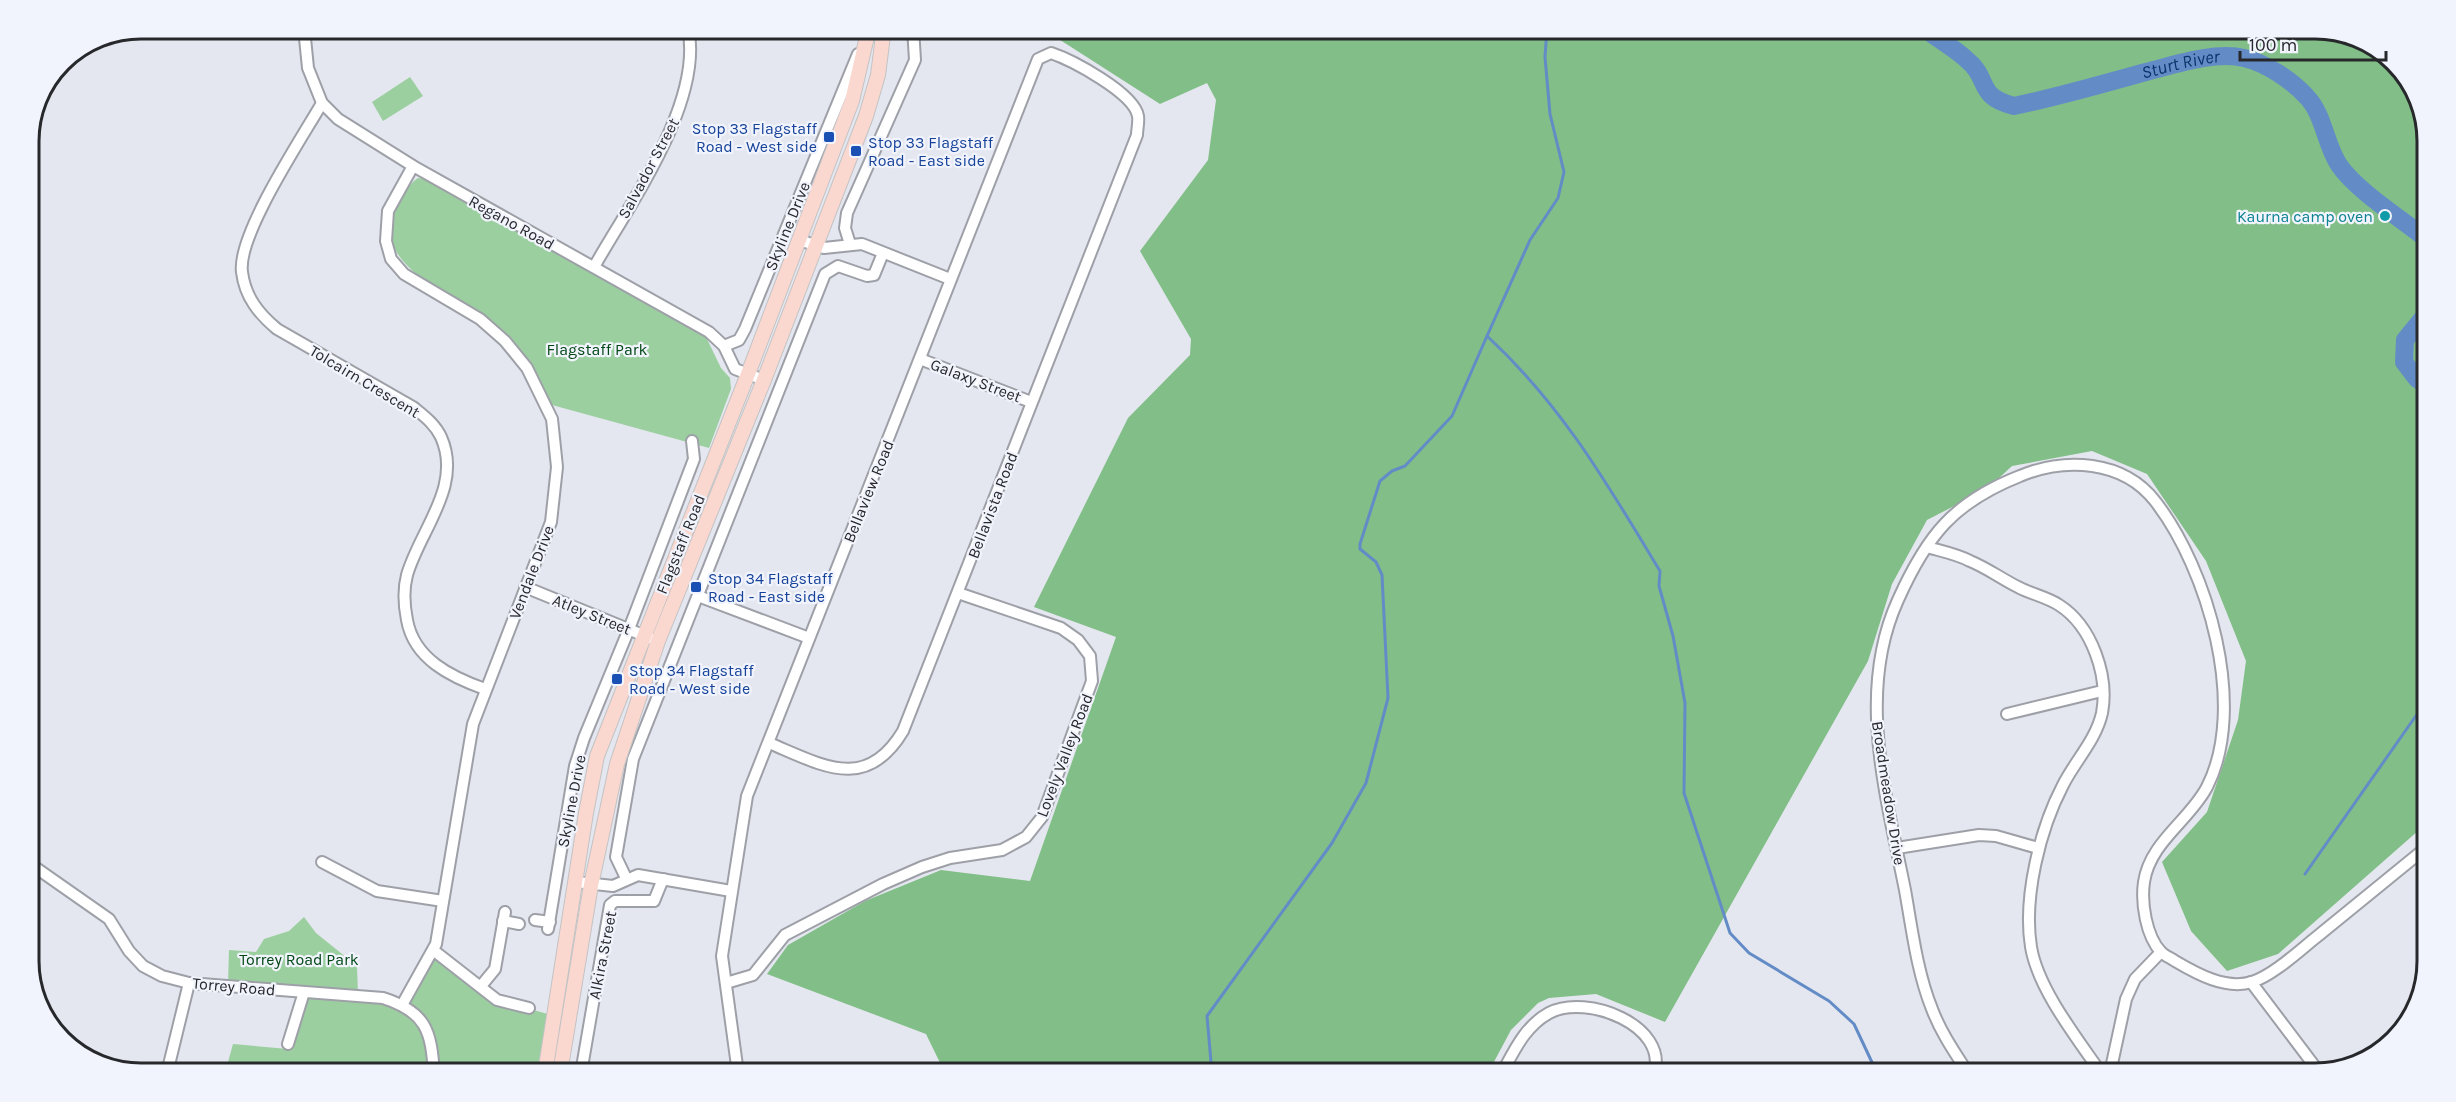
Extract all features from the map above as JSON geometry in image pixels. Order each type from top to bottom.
[{"type":"main road","name":"Flagstaff Road","points":[[547,1063],[597,756],[643,634],[748,374],[852,101],[866,39]]},
{"type":"main road","name":"Flagstaff Road","points":[[562,1063],[591,885],[617,764],[658,641],[764,380],[866,116],[878,75],[883,39]]},
{"type":"street","name":"Regano Road","points":[[305,39],[308,68],[322,103],[338,119],[413,166],[709,332],[723,346],[735,369],[764,380]]},
{"type":"street","name":"Salvador Street","points":[[594,267],[667,137],[688,79],[691,53],[689,39]]},
{"type":"street","name":"Skyline Drive","points":[[723,346],[739,340],[745,329],[861,47],[861,39]]},
{"type":"street","points":[[850,244],[845,228],[847,213],[915,60],[913,39]]},
{"type":"street","name":"Bellaview Road","points":[[737,1063],[722,956],[747,796],[1038,59],[1051,52],[1064,57],[1127,97],[1138,114],[1137,135]]},
{"type":"street","name":"Tolcairn Crescent","points":[[322,103],[243,248],[242,272],[248,295],[258,314],[278,329],[414,407],[432,423],[442,438],[447,476],[441,496],[407,575],[404,600],[408,627],[417,646],[437,666],[485,689]]},
{"type":"street","name":"Bellavista Road","points":[[769,743],[822,765],[848,769],[872,765],[891,750],[903,731],[1137,135]]},
{"type":"street","name":"Vendale Drive","points":[[402,1005],[436,944],[473,724],[551,522],[555,494],[556,443],[552,418],[527,368],[505,341],[480,319],[404,274],[392,259],[386,242],[388,211],[413,166]]},
{"type":"street","points":[[799,240],[825,248],[862,244],[950,279]]},
{"type":"street","points":[[626,878],[616,857],[633,759],[825,274],[838,266],[867,276],[874,275],[883,253]]},
{"type":"street","name":"Galaxy Street","points":[[920,359],[1032,402]]},
{"type":"street","name":"Skyline Drive","points":[[535,920],[549,926],[575,766],[694,459],[692,441]]},
{"type":"street","name":"Broadmeadow Drive","points":[[1961,1063],[1942,1032],[1922,981],[1882,772],[1875,713],[1880,657],[1897,602],[1927,547],[1944,524],[1964,504],[1987,489],[2037,469],[2085,464],[2116,471],[2138,484],[2152,498],[2171,524],[2188,555],[2201,590],[2223,670],[2225,710],[2218,756],[2206,789],[2163,841],[2144,879],[2144,904],[2150,930],[2161,952]]},
{"type":"street","points":[[1927,547],[1970,560],[2021,589],[2058,604],[2076,618],[2089,635],[2102,691],[2102,714],[2092,738],[2063,784],[2038,848],[2029,921],[2031,948],[2039,975],[2094,1063]]},
{"type":"street","name":"Atley Street","points":[[525,587],[658,641]]},
{"type":"street","name":"Lovely Valley Road","points":[[726,983],[753,975],[785,935],[883,884],[922,867],[950,858],[1002,850],[1026,837],[1042,817],[1092,681],[1090,656],[1078,640],[1061,628],[958,592]]},
{"type":"street","points":[[698,596],[809,638]]},
{"type":"street","points":[[2007,714],[2102,691]]},
{"type":"street","points":[[1897,848],[1980,835],[1996,836],[2038,848]]},
{"type":"street","points":[[2112,1063],[2126,999],[2135,979],[2161,952],[2193,972],[2220,982],[2251,982],[2292,957],[2417,855]]},
{"type":"street","points":[[322,862],[377,891],[443,901]]},
{"type":"street","name":"Torrey Road","points":[[39,870],[109,919],[129,951],[143,966],[162,976],[189,983],[374,997],[402,1005],[413,1011],[425,1024],[432,1044],[433,1063]]},
{"type":"street","points":[[576,882],[613,886],[626,878],[638,875],[731,891]]},
{"type":"street","name":"Alkira Street","points":[[583,1063],[610,905],[615,901],[654,902],[663,879]]},
{"type":"street","points":[[481,986],[495,969],[504,916],[519,924]]},
{"type":"street","points":[[433,950],[497,1000],[530,1008]]},
{"type":"street","points":[[2251,982],[2312,1063]]},
{"type":"street","points":[[170,1063],[189,983]]},
{"type":"street","points":[[288,1044],[304,992]]},
{"type":"street","points":[[1508,1063],[1521,1038],[1539,1020],[1565,1006],[1582,1005],[1599,1007],[1646,1035],[1657,1055],[1656,1063]]},
{"type":"green space","points":[[1059,39],[2315,39],[2335,41],[2366,53],[2382,64],[2400,85],[2412,108],[2417,135],[2417,832],[2278,954],[2227,971],[2191,931],[2162,862],[2207,812],[2238,720],[2246,661],[2206,561],[2147,474],[2092,451],[2012,466],[1987,489],[1927,520],[1892,584],[1868,661],[1665,1022],[1596,994],[1549,998],[1538,1003],[1511,1030],[1493,1063],[940,1063],[926,1034],[767,974],[788,945],[865,901],[941,870],[1030,881],[1116,637],[1034,607],[1128,418],[1190,355],[1191,339],[1140,251],[1208,160],[1216,100],[1207,83],[1160,104]]},
{"type":"green space","points":[[410,77],[423,96],[383,121],[372,102]]},
{"type":"green space","name":"Flagstaff Park","points":[[418,178],[428,179],[706,337],[721,368],[730,378],[731,389],[709,448],[552,405],[527,359],[507,335],[491,322],[426,282],[408,266],[395,249],[391,229],[397,207],[408,187]]},
{"type":"green space","name":"Torrey Road Park","points":[[304,917],[316,933],[357,966],[358,994],[228,985],[229,950],[256,952],[264,939],[289,931]]},
{"type":"green space","points":[[433,950],[497,1000],[555,1016],[547,1063],[228,1063],[233,1044],[288,1049],[304,992],[402,1005]]},
{"type":"waterway","points":[[1546,39],[1545,57],[1550,114],[1564,172],[1558,198],[1530,240],[1487,336],[1514,362],[1561,418],[1602,477],[1660,571],[1659,586],[1673,636],[1685,703],[1684,793],[1730,933],[1749,953],[1829,1001],[1854,1024],[1872,1063]]},
{"type":"waterway","name":"Sturt River","points":[[1939,39],[1974,66],[1988,92],[2002,102],[2014,106],[2208,58],[2233,56],[2261,64],[2293,84],[2312,103],[2321,120],[2334,157],[2356,184],[2417,232]]},
{"type":"waterway","name":"Sturt River","points":[[2417,325],[2405,340],[2404,362],[2417,379]]},
{"type":"waterway","points":[[1211,1063],[1207,1016],[1332,843],[1366,783],[1388,698],[1382,575],[1376,562],[1360,549],[1380,481],[1392,471],[1405,466],[1452,416],[1487,336]]},
{"type":"waterway","points":[[2305,874],[2417,714]]},
{"type":"place","name":"Stop 33 Flagstaff Road - West side","points":[[829,137]]},
{"type":"place","name":"Stop 33 Flagstaff Road - East side","points":[[856,151]]},
{"type":"place","name":"Kaurna camp oven","points":[[2385,216]]},
{"type":"place","name":"Stop 34 Flagstaff Road - East side","points":[[696,587]]},
{"type":"place","name":"Stop 34 Flagstaff Road - West side","points":[[617,679]]}]
